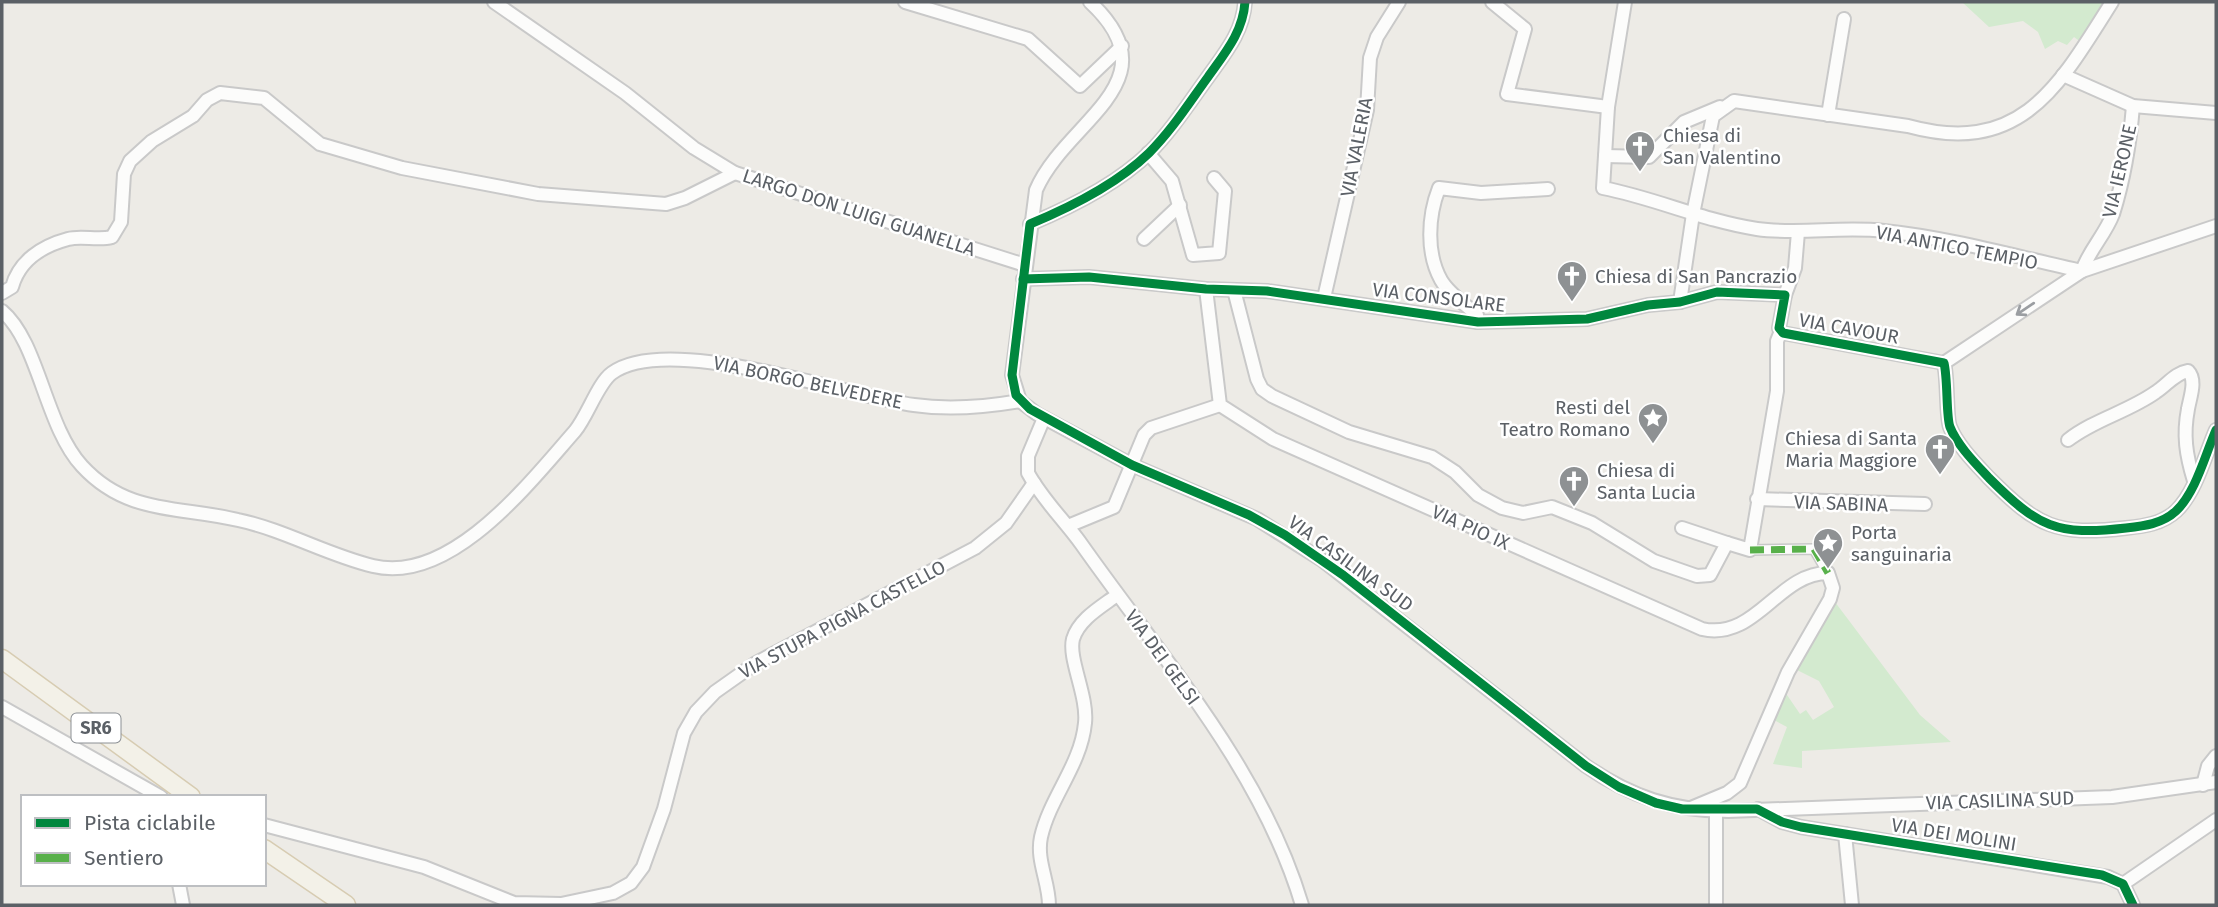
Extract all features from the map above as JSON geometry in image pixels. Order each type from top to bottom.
[{"type":"main road","name":"SR6","points":[[2,659],[188,795]]},
{"type":"main road","points":[[266,850],[346,905]]},
{"type":"street","name":"LARGO DON LUIGI GUANELLA","points":[[494,2],[625,93],[694,148],[735,173],[1024,265]]},
{"type":"street","points":[[905,2],[1028,38],[1080,86],[1122,46]]},
{"type":"street","points":[[1020,401],[1012,375],[1024,265],[1036,190],[1046,172],[1083,130],[1119,79],[1124,60],[1122,46],[1109,20],[1090,2]]},
{"type":"street","points":[[1030,224],[1072,204],[1130,169],[1148,153],[1169,130],[1235,40],[1245,2]]},
{"type":"street","name":"VIA VALERIA","points":[[1324,298],[1367,110],[1370,58],[1377,37],[1399,2]]},
{"type":"street","points":[[1492,2],[1525,29],[1507,94],[1608,107]]},
{"type":"street","points":[[1625,2],[1608,107],[1605,156],[1649,157],[1684,122],[1734,101],[1948,134],[1993,130],[2043,101],[2112,2]]},
{"type":"street","points":[[1828,115],[1844,19]]},
{"type":"street","name":"VIA IERONE","points":[[2063,75],[2133,106],[2216,113]]},
{"type":"street","points":[[2,293],[12,287],[16,272],[27,258],[69,239],[98,241],[112,237],[121,222],[124,174],[130,161],[152,141],[193,116],[207,100],[220,93],[264,98],[320,144],[354,155],[402,168],[538,194],[666,204],[685,198],[735,173]]},
{"type":"street","points":[[1680,302],[1693,214],[1713,116],[1734,101]]},
{"type":"street","name":"VIA IERONE","points":[[2082,271],[2087,255],[2112,215],[2130,142],[2133,106]]},
{"type":"street","points":[[1148,153],[1172,181],[1193,255],[1219,253],[1225,191],[1214,178]]},
{"type":"street","name":"VIA ANTICO TEMPIO","points":[[1605,156],[1603,188],[1634,193],[1693,214],[1755,229],[1798,232],[1831,228],[1884,231],[1943,240],[2082,271]]},
{"type":"street","points":[[1478,322],[1476,315],[1441,281],[1434,263],[1430,246],[1432,217],[1439,188],[1481,193],[1548,189]]},
{"type":"street","points":[[1144,239],[1180,205]]},
{"type":"street","points":[[2216,226],[2082,271],[1944,363],[1951,431],[1982,471],[2029,517],[2058,528],[2090,533],[2162,521],[2186,500],[2216,430]]},
{"type":"street","points":[[1785,295],[1795,268],[1798,232]]},
{"type":"street","name":"VIA CONSOLARE","points":[[1023,279],[1089,277],[1324,298],[1478,322],[1587,318],[1648,305],[1680,302]]},
{"type":"street","points":[[1068,526],[1114,507],[1144,435],[1151,428],[1220,405],[1206,289]]},
{"type":"street","points":[[1234,290],[1257,379],[1262,389],[1272,396],[1349,432],[1432,457],[1455,471],[1478,495],[1502,508],[1523,513],[1544,507],[1557,509],[1592,523],[1646,557],[1697,576],[1710,575],[1727,543]]},
{"type":"street","name":"VIA CAVOUR","points":[[1680,302],[1717,292],[1785,295],[1781,331],[1787,335],[1944,363]]},
{"type":"street","name":"VIA BORGO BELVEDERE","points":[[2,311],[21,336],[65,443],[82,466],[107,487],[150,507],[239,520],[387,569],[431,562],[472,536],[575,431],[589,412],[607,377],[628,366],[708,360],[924,407],[979,407],[1020,401]]},
{"type":"street","points":[[1750,550],[1777,391],[1777,341],[1781,331]]},
{"type":"street","points":[[2068,440],[2086,426],[2146,399],[2180,372],[2188,371],[2192,380],[2184,428],[2185,452],[2194,481]]},
{"type":"street","name":"VIA CASILINA SUD","points":[[1020,401],[1044,418],[1132,466],[1275,529],[1354,584],[1597,774],[1641,797],[1687,809],[1716,811],[2112,797],[2216,782]]},
{"type":"street","name":"VIA PIO IX","points":[[1220,405],[1273,439],[1702,629],[1722,631],[1736,627],[1802,580],[1828,573]]},
{"type":"street","points":[[1034,483],[1028,473],[1027,462],[1044,418]]},
{"type":"street","name":"VIA DEI GELSI","points":[[1034,483],[1166,659],[1252,786],[1282,848],[1302,905]]},
{"type":"street","name":"VIA STUPA PIGNA CASTELLO","points":[[266,826],[424,867],[514,903],[561,904],[613,893],[631,883],[643,867],[664,809],[679,746],[692,719],[709,698],[756,663],[975,548],[1006,523],[1034,483]]},
{"type":"street","name":"VIA SABINA","points":[[1758,499],[1925,504]]},
{"type":"street","points":[[1682,528],[1750,550],[1814,549],[1833,588],[1830,600],[1784,680],[1740,783],[1727,793],[1687,809]]},
{"type":"street","points":[[1049,905],[1040,853],[1041,835],[1080,748],[1085,722],[1084,692],[1072,652],[1073,641],[1082,622],[1117,595]]},
{"type":"street","points":[[2,707],[157,795]]},
{"type":"street","points":[[2203,785],[2208,766],[2216,756]]},
{"type":"street","name":"VIA DEI MOLINI","points":[[1757,809],[1788,824],[2096,874],[2123,884]]},
{"type":"street","points":[[1716,811],[1716,905]]},
{"type":"street","points":[[2133,905],[2123,884],[2216,820]]},
{"type":"street","points":[[1844,834],[1852,905]]},
{"type":"street","points":[[179,886],[183,905]]},
{"type":"green space","points":[[1962,2],[2108,2],[2085,45],[2074,37],[2067,45],[2058,41],[2045,49],[2038,32],[2023,21],[1989,27]]},
{"type":"green space","points":[[1835,602],[1920,715],[1951,742],[1802,751],[1802,768],[1773,764],[1787,727],[1774,720],[1785,692],[1800,714],[1806,710],[1813,720],[1834,707],[1819,681],[1797,670]]},
{"type":"marked path","points":[[1750,550],[1814,549],[1828,573]]},
{"type":"cycle path","points":[[1245,2],[1241,23],[1227,51],[1173,126],[1149,153],[1123,175],[1093,194],[1030,224],[1012,375],[1016,395],[1030,409],[1132,465],[1249,515],[1285,535],[1343,575],[1586,766],[1619,787],[1656,803],[1682,809],[1757,809],[1782,822],[1801,827],[2102,875],[2123,884],[2133,905]]},
{"type":"cycle path","points":[[1023,279],[1089,277],[1206,289],[1267,291],[1478,322],[1587,319],[1648,305],[1680,302],[1717,292],[1785,295],[1779,328],[1783,333],[1944,363],[1950,427],[1962,447],[1989,478],[2021,508],[2065,529],[2133,527],[2165,519],[2176,511],[2189,494],[2216,430]]},
{"type":"place","name":"Chiesa di San Valentino","points":[[1640,173]]},
{"type":"place","name":"Chiesa di San Pancrazio","points":[[1572,303]]},
{"type":"place","name":"Resti del Teatro Romano","points":[[1653,445]]},
{"type":"place","name":"Chiesa di Santa Maria Maggiore","points":[[1940,476]]},
{"type":"place","name":"Chiesa di Santa Lucia","points":[[1574,508]]},
{"type":"place","name":"Porta sanguinaria","points":[[1828,570]]}]
